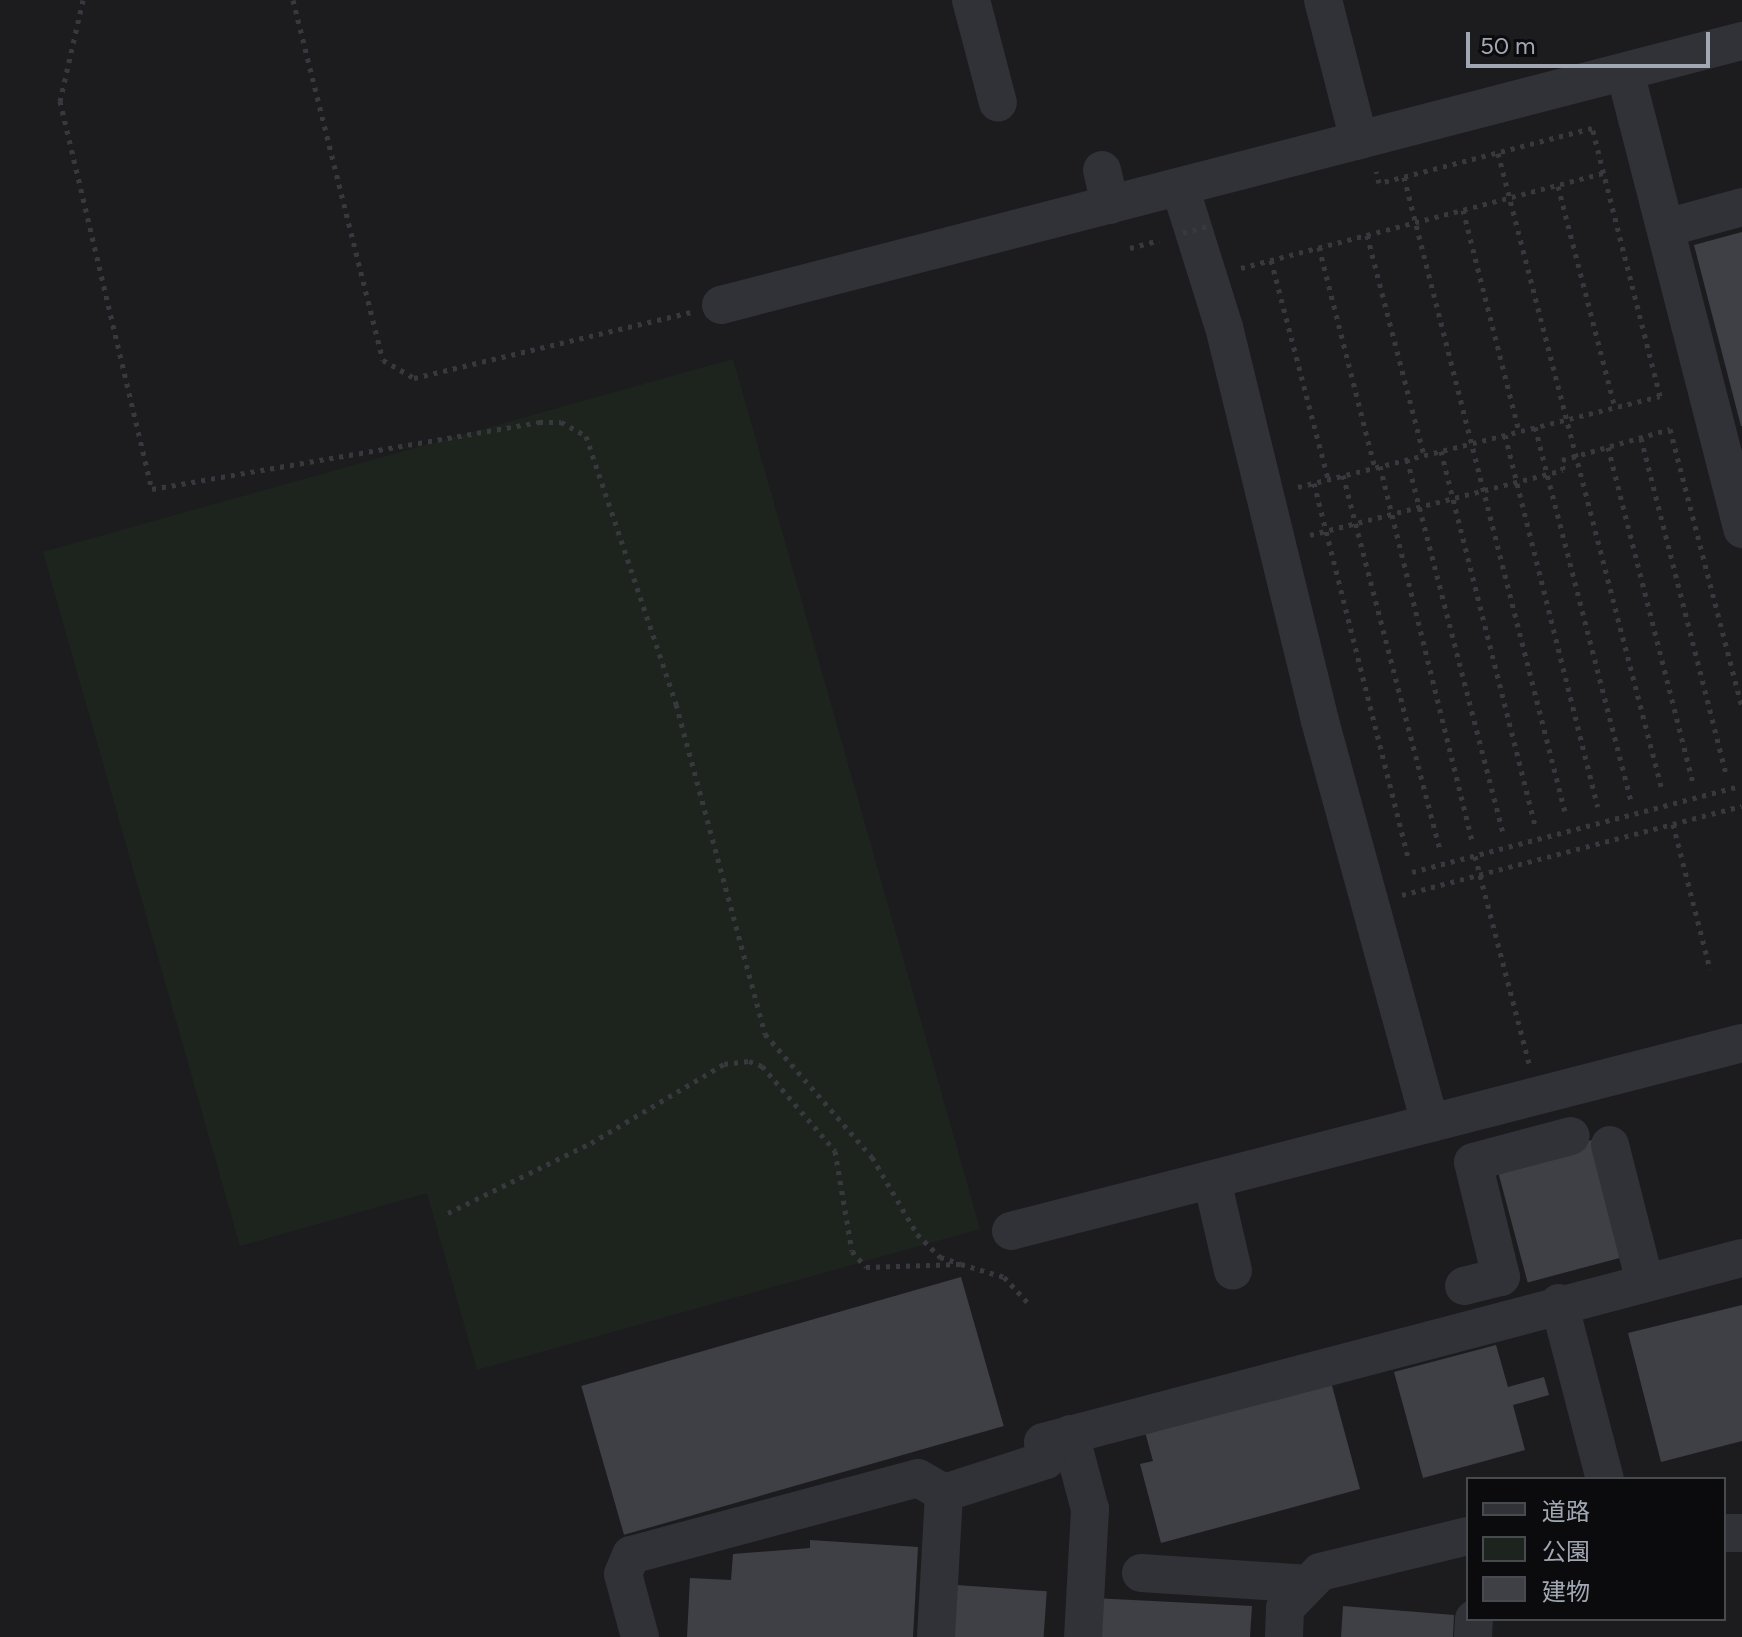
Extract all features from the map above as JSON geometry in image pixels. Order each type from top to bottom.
[{"type":"lane","points":[[971,0],[998,103]]},
{"type":"lane","points":[[1323,0],[1364,139]]},
{"type":"lane","points":[[721,305],[1106,188],[1180,187],[1742,41]]},
{"type":"lane","points":[[1625,72],[1742,529]]},
{"type":"lane","points":[[1180,187],[1224,327],[1320,721],[1430,1123]]},
{"type":"lane","points":[[1666,228],[1742,207]]},
{"type":"lane","points":[[1011,1231],[1742,1043]]},
{"type":"lane","points":[[1483,1322],[1470,1285],[1501,1277],[1473,1162],[1571,1136]]},
{"type":"lane","points":[[1610,1145],[1645,1282]]},
{"type":"lane","points":[[1212,1180],[1233,1271]]},
{"type":"lane","points":[[640,1637],[623,1574],[631,1555],[918,1478],[944,1493],[1046,1460],[1043,1442],[1070,1434],[1483,1322],[1742,1258]]},
{"type":"lane","points":[[1559,1303],[1604,1477]]},
{"type":"lane","points":[[1070,1434],[1090,1509],[1083,1637]]},
{"type":"lane","points":[[936,1637],[944,1493]]},
{"type":"lane","points":[[1284,1637],[1285,1608],[1320,1572],[1466,1536]]},
{"type":"lane","points":[[1141,1573],[1309,1584]]},
{"type":"path","points":[[83,0],[60,101],[152,489],[539,422],[561,422],[586,436],[676,704],[765,1034],[872,1157],[917,1234],[940,1257],[1004,1277],[1027,1302]]},
{"type":"path","points":[[293,0],[383,360],[414,378],[721,305]]},
{"type":"path","points":[[1292,488],[1660,396],[1592,128],[1379,183],[1364,139]]},
{"type":"path","points":[[1498,153],[1662,790]]},
{"type":"path","points":[[1233,270],[1604,173]]},
{"type":"path","points":[[1404,177],[1566,816]]},
{"type":"path","points":[[1558,186],[1615,408]]},
{"type":"path","points":[[1463,210],[1519,432]]},
{"type":"path","points":[[1183,233],[1207,226],[1211,238]]},
{"type":"path","points":[[1367,235],[1424,455]]},
{"type":"path","points":[[1319,247],[1391,514],[1472,840]]},
{"type":"path","points":[[1271,260],[1328,479]]},
{"type":"path","points":[[1535,427],[1631,800]]},
{"type":"path","points":[[1294,539],[1546,474],[1576,456],[1670,429],[1742,707]]},
{"type":"path","points":[[1505,435],[1598,807]]},
{"type":"path","points":[[1641,438],[1726,774]]},
{"type":"path","points":[[1608,447],[1693,782]]},
{"type":"path","points":[[1441,451],[1535,824]]},
{"type":"path","points":[[1407,459],[1503,832]]},
{"type":"path","points":[[1343,475],[1440,849]]},
{"type":"path","points":[[1314,483],[1408,856]]},
{"type":"path","points":[[1412,872],[1735,787]]},
{"type":"path","points":[[1393,898],[1742,806]]},
{"type":"path","points":[[1673,824],[1710,969]]},
{"type":"path","points":[[1475,856],[1538,1096]]},
{"type":"path","points":[[448,1213],[591,1143],[724,1064],[749,1061],[762,1066],[835,1151],[852,1251],[866,1267],[961,1264]]},
{"type":"shaded area","points":[[0,0],[1742,0],[1742,1637],[0,1637]]},
{"type":"green space","points":[[733,359],[980,1229],[477,1370],[427,1193],[240,1246],[43,552]]},
{"type":"building","points":[[1742,232],[1742,426],[1741,426],[1694,245]]},
{"type":"building","points":[[1592,1140],[1623,1257],[1528,1283],[1496,1166]]},
{"type":"building","points":[[961,1277],[1004,1426],[624,1535],[581,1386]]},
{"type":"building","points":[[1742,1305],[1742,1441],[1661,1462],[1628,1333]]},
{"type":"building","points":[[1496,1345],[1508,1387],[1544,1377],[1549,1395],[1513,1405],[1525,1450],[1423,1478],[1394,1372]]},
{"type":"building","points":[[1331,1382],[1360,1489],[1161,1543],[1140,1464],[1153,1461],[1145,1432]]},
{"type":"building","points":[[810,1540],[918,1547],[913,1637],[687,1637],[690,1578],[731,1580],[733,1554],[810,1548]]},
{"type":"building","points":[[956,1585],[1047,1591],[1044,1637],[952,1637]]},
{"type":"building","points":[[1093,1598],[1252,1606],[1250,1637],[1091,1637]]},
{"type":"building","points":[[1343,1606],[1454,1615],[1453,1637],[1341,1637]]}]
